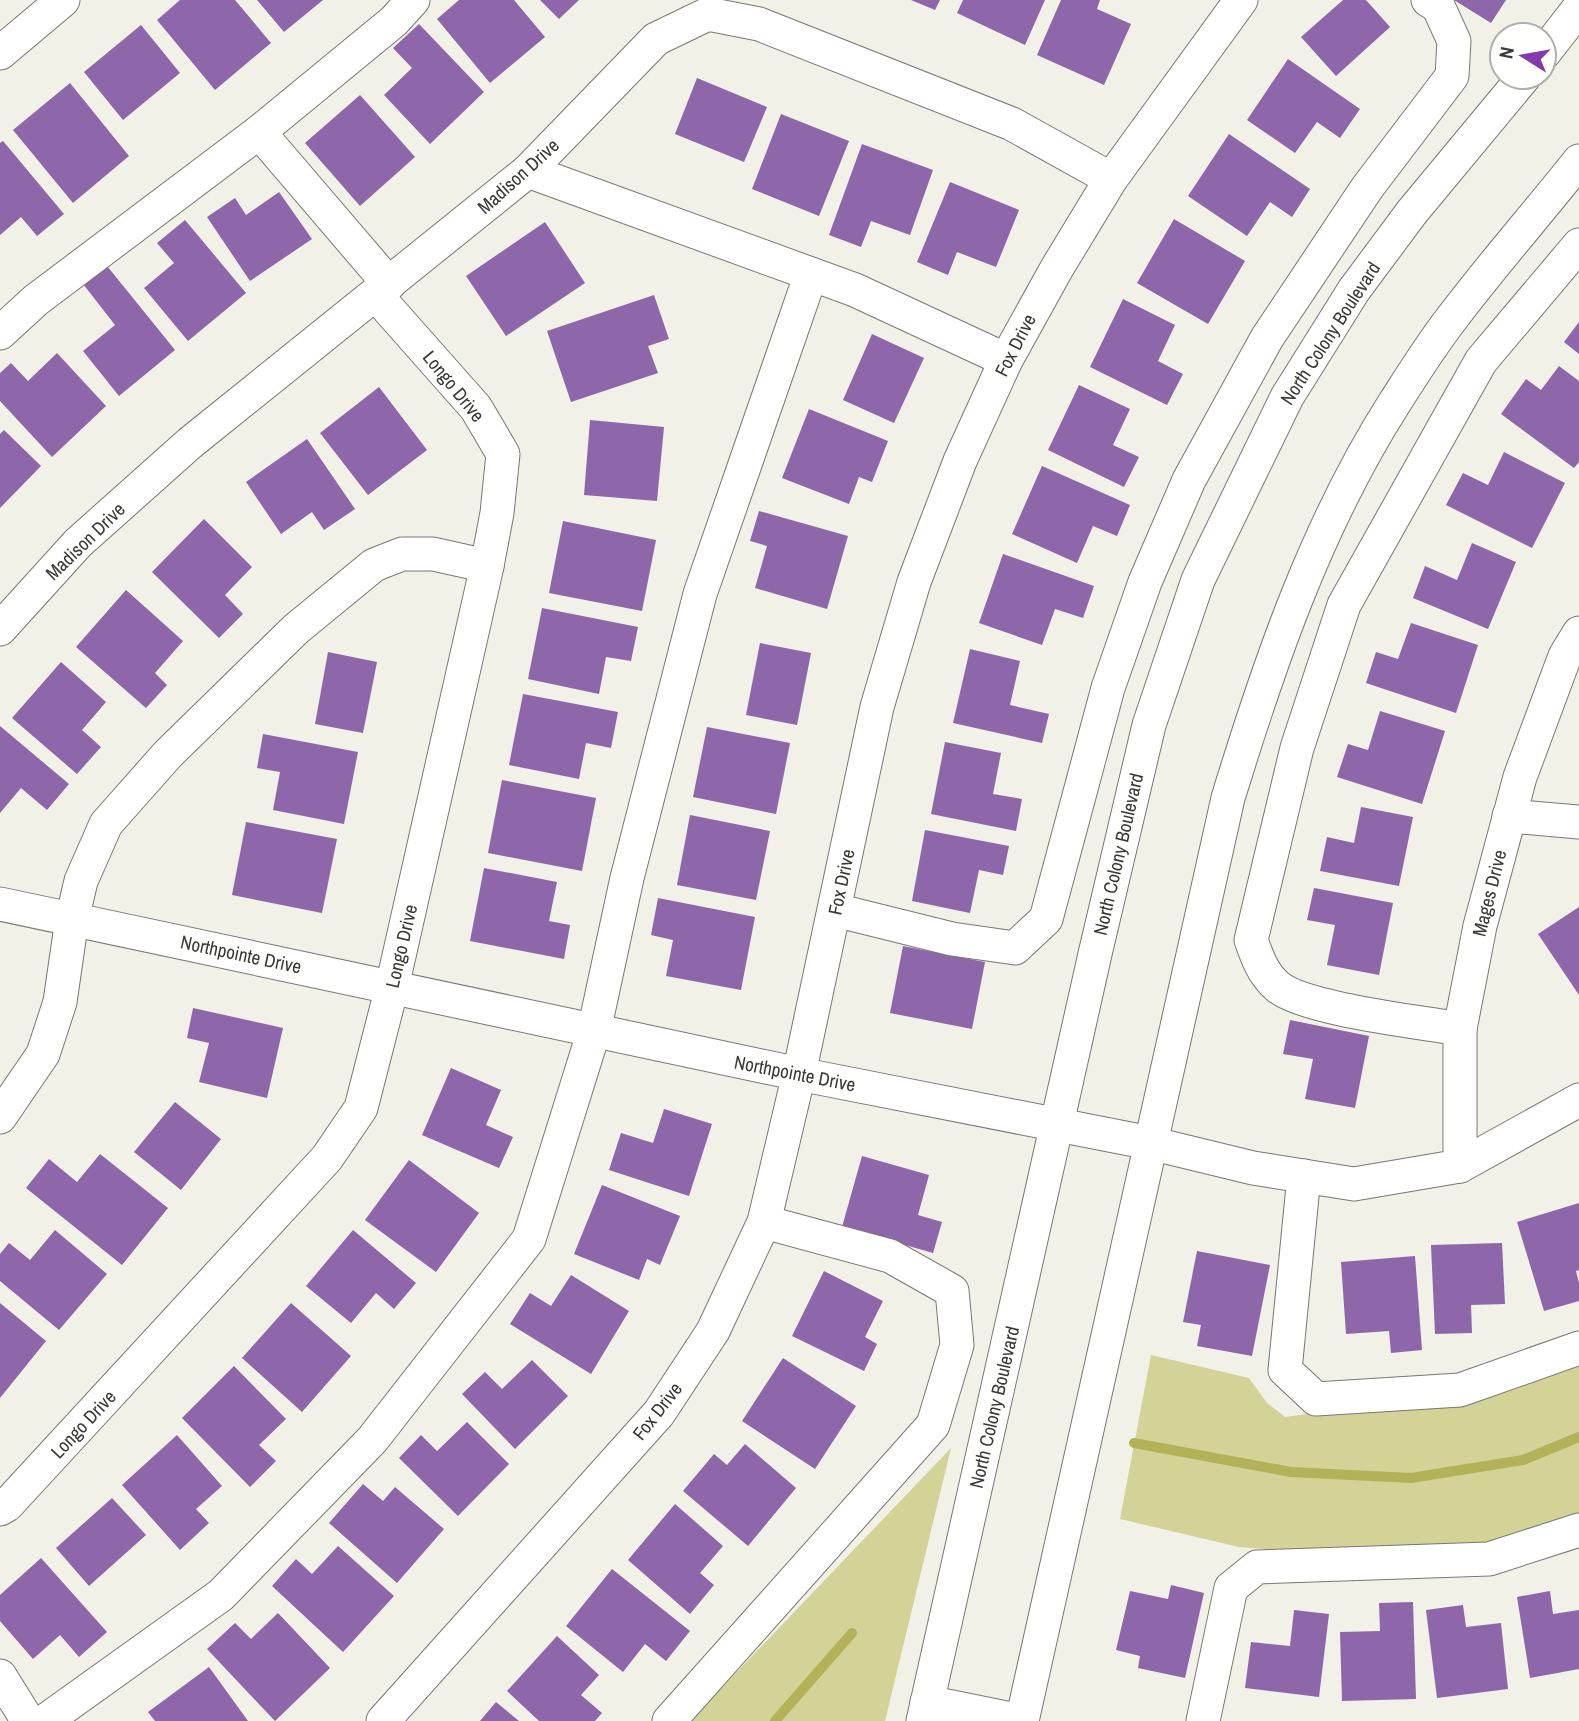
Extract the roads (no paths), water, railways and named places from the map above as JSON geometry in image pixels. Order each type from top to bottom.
[{"type":"street","points":[[0,52],[63,0]]},
{"type":"street","points":[[0,333],[36,300],[259,132],[394,21],[413,0]]},
{"type":"street","points":[[835,910],[952,939],[1015,948],[1046,919],[1108,688],[1145,582],[1189,480],[1267,338],[1367,188],[1452,76],[1454,41],[1438,6],[1428,0]]},
{"type":"street","name":"Fox Drive","points":[[383,1721],[659,1413],[713,1332],[764,1222],[835,910],[877,707],[914,582],[960,461],[1006,360],[1057,268],[1111,179],[1230,3]]},
{"type":"street","points":[[1558,34],[1579,8]]},
{"type":"street","name":"Madison Drive","points":[[0,629],[78,543],[190,443],[528,171],[656,38],[708,13],[759,24],[1012,124],[1111,179]]},
{"type":"street","name":"North Colony Boulevard","points":[[925,1711],[1149,725],[1198,580],[1287,397],[1354,290],[1412,212],[1512,91]]},
{"type":"street","name":"Longo Drive","points":[[0,1509],[7,1505],[126,1378],[327,1158],[361,1108],[392,987],[497,513],[503,454],[477,408],[259,132]]},
{"type":"street","points":[[925,1711],[1022,1721],[1228,798],[1266,677],[1303,580],[1345,492],[1401,394],[1451,319],[1579,161]]},
{"type":"street","points":[[528,171],[855,290],[1006,360]]},
{"type":"street","points":[[1460,1029],[1317,1004],[1278,988],[1260,965],[1251,940],[1297,748],[1344,605],[1481,361],[1579,245]]},
{"type":"street","points":[[45,1721],[221,1595],[372,1440],[529,1239],[594,1031],[627,878],[700,594],[811,274]]},
{"type":"street","points":[[0,1117],[43,1054],[60,1002],[72,919],[81,881],[106,824],[168,754],[296,629],[374,565],[402,554],[433,554],[487,566]]},
{"type":"street","name":"Mages Drive","points":[[1460,1166],[1460,1029],[1479,926],[1520,777],[1565,656],[1579,633]]},
{"type":"street","points":[[1509,816],[1579,822]]},
{"type":"street","name":"Northpointe Drive","points":[[0,904],[799,1074],[1150,1143],[1253,1168],[1354,1184],[1460,1166],[1579,1100]]},
{"type":"street","points":[[1304,1176],[1285,1370],[1316,1399],[1460,1390],[1579,1348]]},
{"type":"street","points":[[669,1721],[933,1425],[957,1345],[952,1290],[890,1256],[764,1222]]},
{"type":"street","points":[[1203,1721],[1231,1588],[1256,1567],[1489,1559],[1579,1530]]},
{"type":"street","points":[[0,1676],[28,1721]]},
{"type":"waterway","points":[[1134,1443],[1291,1472],[1411,1478],[1523,1460],[1579,1437]]},
{"type":"waterway","points":[[775,1721],[852,1633]]}]
